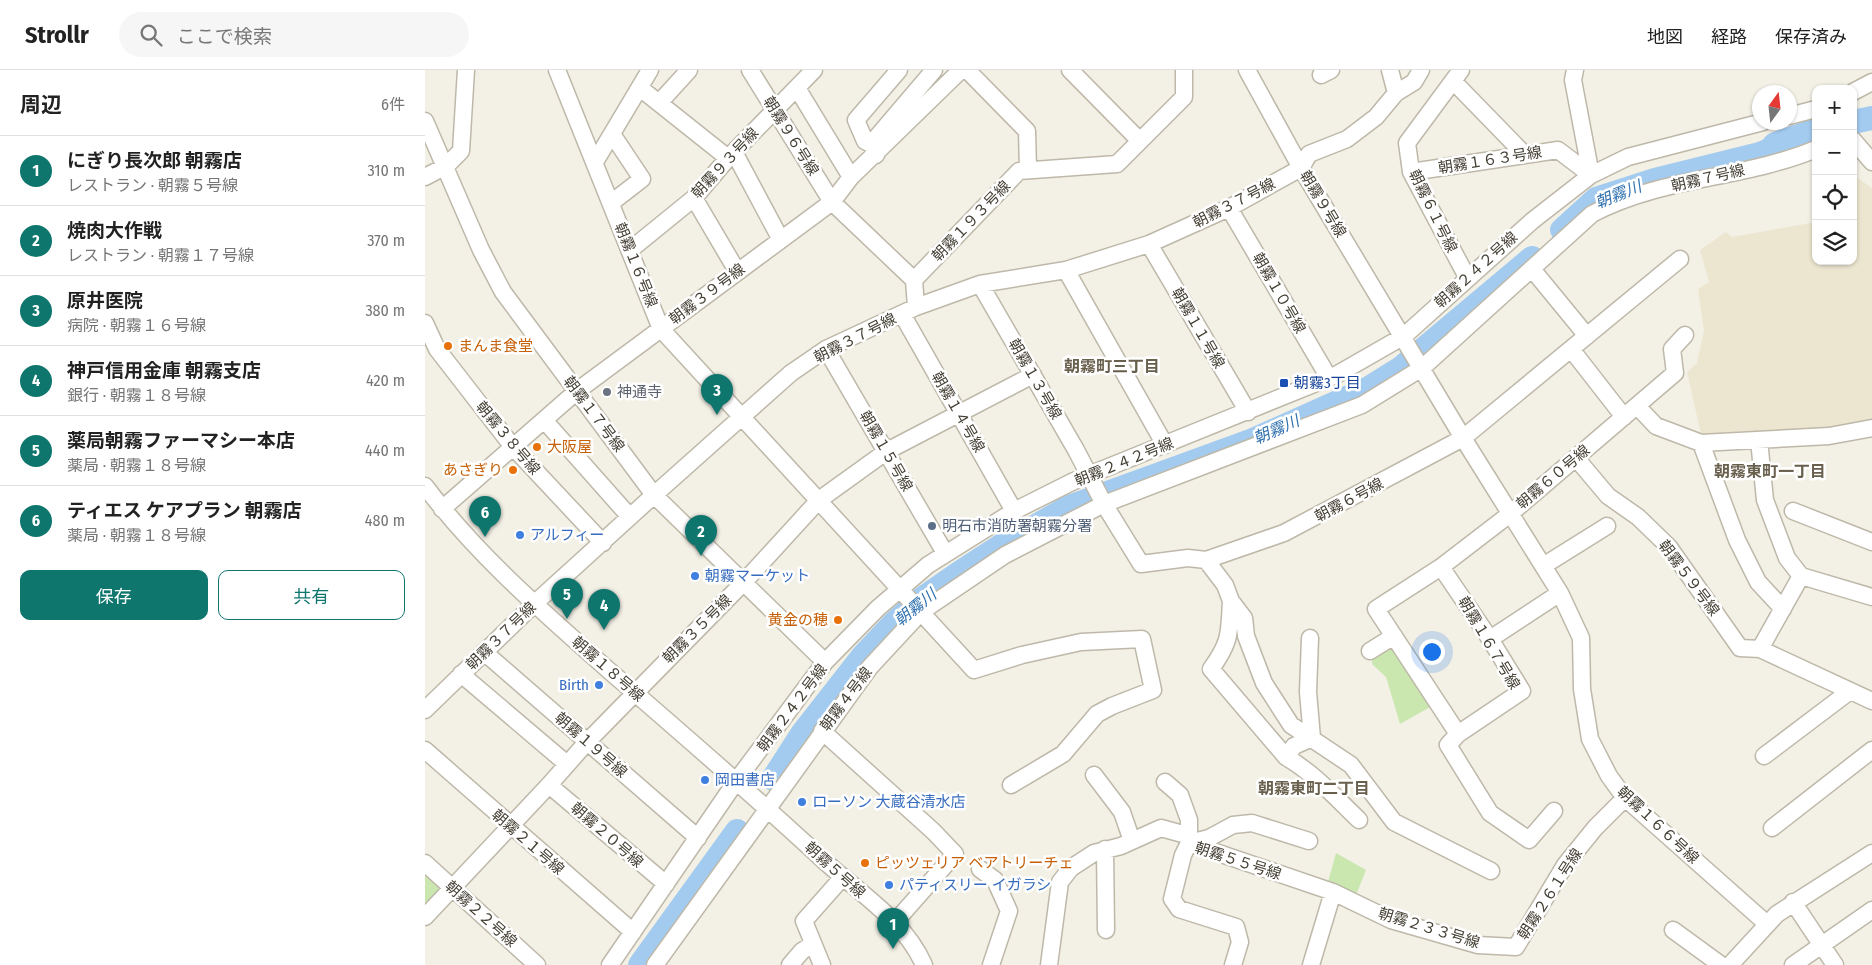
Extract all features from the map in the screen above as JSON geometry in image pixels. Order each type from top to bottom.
[{"type":"street","points":[[425,177],[447,166],[461,151],[465,70]]},
{"type":"street","name":"朝霧１６号線","points":[[557,70],[661,329],[974,670],[1023,655],[1081,642],[1142,639],[1153,690],[1097,714],[1063,754],[1011,785]]},
{"type":"street","points":[[595,162],[650,70]]},
{"type":"street","points":[[659,103],[689,70]]},
{"type":"street","name":"朝霧９６号線","points":[[750,70],[832,202],[914,280]]},
{"type":"street","name":"朝霧９３号線","points":[[630,250],[694,198],[731,155],[813,70]]},
{"type":"street","points":[[899,70],[856,120],[865,141],[873,149],[934,70]]},
{"type":"street","name":"朝霧３９号線","points":[[442,509],[577,391],[832,202],[873,149],[961,70]]},
{"type":"street","points":[[967,70],[1027,131],[1028,170]]},
{"type":"street","points":[[1070,70],[1140,141]]},
{"type":"street","name":"朝霧１９３号線","points":[[914,280],[1019,170],[1117,164],[1184,97],[1184,70]]},
{"type":"street","name":"朝霧９号線","points":[[1247,70],[1301,168],[1414,354]]},
{"type":"street","points":[[1390,70],[1396,93]]},
{"type":"street","name":"朝霧３７号線","points":[[425,710],[534,604],[654,495],[791,373],[826,349],[909,310],[980,284],[1066,270],[1149,244],[1229,208],[1301,168],[1309,154],[1347,139],[1377,117],[1396,93],[1414,82],[1421,70]]},
{"type":"street","points":[[1575,70],[1573,80],[1591,175]]},
{"type":"street","points":[[1457,75],[1525,155]]},
{"type":"street","name":"朝霧６１号線","points":[[1457,75],[1407,143],[1411,172],[1467,277]]},
{"type":"street","points":[[1857,90],[1872,82]]},
{"type":"street","points":[[639,88],[731,155],[781,240]]},
{"type":"street","points":[[797,88],[851,176]]},
{"type":"street","points":[[1797,114],[1812,110]]},
{"type":"street","name":"朝霧１７号線","points":[[425,120],[447,166],[481,250],[503,292],[654,495],[825,662]]},
{"type":"street","name":"朝霧２４２号線","points":[[610,965],[737,780],[825,662],[912,602],[945,553],[1014,511],[1097,491],[1165,446],[1329,378],[1414,354],[1467,277],[1532,220],[1591,175],[1628,157],[1752,125]]},
{"type":"street","points":[[611,203],[642,179],[612,134]]},
{"type":"street","points":[[1857,145],[1872,162]]},
{"type":"street","name":"朝霧１６３号線","points":[[1411,172],[1558,150],[1591,175]]},
{"type":"street","name":"朝霧７号線","points":[[1414,354],[1532,269],[1592,214],[1609,205],[1673,185],[1787,161],[1812,151]]},
{"type":"street","points":[[694,198],[737,272]]},
{"type":"street","name":"朝霧１０号線","points":[[1229,208],[1329,378]]},
{"type":"street","name":"朝霧１１号線","points":[[1149,244],[1248,412]]},
{"type":"street","name":"朝霧６号線","points":[[1097,491],[1141,564],[1188,558],[1206,560],[1285,533],[1463,438],[1680,260]]},
{"type":"street","points":[[1532,269],[1587,336]]},
{"type":"street","points":[[1066,270],[1165,446]]},
{"type":"street","points":[[909,310],[914,280]]},
{"type":"street","name":"朝霧１３号線","points":[[980,284],[1097,491]]},
{"type":"street","name":"朝霧１４号線","points":[[909,310],[959,413],[1014,511]]},
{"type":"street","name":"朝霧３８号線","points":[[425,323],[437,349],[513,448],[603,543]]},
{"type":"street","name":"朝霧６０号線","points":[[1414,354],[1510,514],[1675,374],[1673,349],[1685,334]]},
{"type":"street","name":"朝霧１５号線","points":[[826,349],[945,553]]},
{"type":"street","points":[[1571,349],[1630,412],[1656,426],[1701,443],[1829,436],[1872,428]]},
{"type":"street","points":[[1097,491],[1362,405],[1414,354]]},
{"type":"street","name":"朝霧３５号線","points":[[425,917],[453,889],[509,825],[549,785],[587,742],[744,582],[819,500],[887,451],[1033,375]]},
{"type":"street","points":[[544,420],[630,517]]},
{"type":"street","points":[[1759,440],[1765,500],[1787,558],[1801,576],[1872,597]]},
{"type":"street","points":[[1701,443],[1737,540],[1758,582],[1783,609]]},
{"type":"street","name":"朝霧５９号線","points":[[1576,458],[1608,496],[1638,516],[1669,547],[1740,648],[1760,649]]},
{"type":"street","name":"朝霧１８号線","points":[[425,486],[442,509],[534,604],[737,780]]},
{"type":"street","name":"朝霧４号線","points":[[655,965],[870,667],[912,602],[1005,555],[1097,491]]},
{"type":"street","points":[[1793,511],[1872,542]]},
{"type":"street","points":[[1510,514],[1441,567],[1376,608],[1458,734],[1448,745],[1491,813],[1529,840],[1554,811]]},
{"type":"street","name":"朝霧１６６号線","points":[[1510,514],[1559,593],[1581,638],[1583,690],[1590,739],[1609,776],[1625,798],[1767,924]]},
{"type":"street","points":[[1543,566],[1607,526]]},
{"type":"street","points":[[1206,560],[1225,585],[1231,601],[1244,618],[1246,636],[1264,683],[1291,724],[1351,765],[1394,822],[1491,871]]},
{"type":"street","name":"朝霧１６７号線","points":[[1441,567],[1491,639],[1522,691],[1458,734]]},
{"type":"street","points":[[1801,576],[1760,649],[1872,701]]},
{"type":"street","points":[[1491,639],[1559,593]]},
{"type":"street","points":[[1231,601],[1229,633],[1225,648],[1211,668],[1286,757],[1308,770],[1326,785],[1359,820]]},
{"type":"street","points":[[1370,651],[1394,636]]},
{"type":"street","points":[[1310,638],[1309,692],[1312,738]]},
{"type":"street","name":"朝霧１９号線","points":[[484,652],[698,838]]},
{"type":"street","points":[[461,674],[567,764]]},
{"type":"street","points":[[1764,756],[1850,691]]},
{"type":"street","points":[[822,731],[933,831],[955,854],[895,922]]},
{"type":"street","points":[[1286,757],[1294,746],[1312,738]]},
{"type":"street","name":"朝霧２１号線","points":[[425,750],[633,932]]},
{"type":"street","points":[[1772,828],[1872,750]]},
{"type":"street","points":[[1094,775],[1122,812],[1132,841]]},
{"type":"street","name":"朝霧５号線","points":[[737,780],[842,878],[895,922],[905,933],[924,965]]},
{"type":"street","points":[[1165,782],[1180,795],[1189,820],[1190,840]]},
{"type":"street","name":"朝霧２０号線","points":[[549,785],[666,884]]},
{"type":"street","name":"朝霧２６１号線","points":[[1516,947],[1565,865],[1595,828],[1625,798]]},
{"type":"street","points":[[1049,965],[1060,882],[1071,868],[1094,853],[1121,846],[1161,828],[1190,840],[1209,838],[1233,825],[1252,823],[1309,841]]},
{"type":"street","name":"朝霧５５号線","points":[[1233,965],[1240,942],[1236,927],[1179,909],[1172,899],[1183,855],[1190,840],[1333,892]]},
{"type":"street","points":[[1105,849],[1106,930]]},
{"type":"street","points":[[1731,965],[1767,924],[1793,902],[1872,853]]},
{"type":"street","name":"朝霧２２号線","points":[[425,864],[535,965]]},
{"type":"street","points":[[980,869],[995,880],[1009,912],[991,965]]},
{"type":"street","points":[[822,965],[805,921],[842,878]]},
{"type":"street","points":[[1311,965],[1333,892]]},
{"type":"street","name":"朝霧２３３号線","points":[[1333,892],[1391,920],[1477,945],[1516,947]]},
{"type":"street","points":[[1793,902],[1835,965]]},
{"type":"street","points":[[1793,965],[1821,943],[1872,910]]},
{"type":"street","points":[[1673,930],[1721,965]]},
{"type":"street","points":[[790,965],[801,951],[813,944]]},
{"type":"shaded area","points":[[1857,178],[1872,188],[1872,424],[1763,435],[1754,431],[1701,434],[1687,372],[1697,363],[1704,331],[1698,289],[1709,282],[1700,250],[1726,232],[1732,237],[1812,223],[1812,265],[1857,265]]},
{"type":"green space","points":[[1391,644],[1432,706],[1400,724],[1386,677],[1372,664],[1372,657]]},
{"type":"green space","points":[[1336,853],[1366,870],[1356,895],[1328,882]]},
{"type":"green space","points":[[425,872],[441,885],[441,890],[425,908]]},
{"type":"waterway","name":"朝霧川","points":[[1857,121],[1872,118]]},
{"type":"waterway","name":"朝霧川","points":[[1562,230],[1596,199],[1655,180],[1760,154],[1770,150],[1775,144],[1812,131]]},
{"type":"waterway","name":"朝霧川","points":[[773,779],[802,734],[863,656],[894,623],[920,600],[959,573],[999,547],[1069,507],[1253,440],[1369,388],[1401,368],[1532,258]]},
{"type":"waterway","name":"朝霧川","points":[[640,965],[737,831]]},
{"type":"place","name":"まんま食堂","points":[[448,346]]},
{"type":"place","name":"朝霧3丁目","points":[[1284,383]]},
{"type":"place","name":"神通寺","points":[[607,392]]},
{"type":"place","name":"原井医院","points":[[717,415]]},
{"type":"place","name":"大阪屋","points":[[537,447]]},
{"type":"place","name":"あさぎり","points":[[513,470]]},
{"type":"place","name":"明石市消防署朝霧分署","points":[[932,526]]},
{"type":"place","name":"アルフィー","points":[[520,535]]},
{"type":"place","name":"ティエス ケアプラン 朝霧店","points":[[485,537]]},
{"type":"place","name":"焼肉大作戦","points":[[701,556]]},
{"type":"place","name":"朝霧マーケット","points":[[695,576]]},
{"type":"place","name":"薬局朝霧ファーマシー本店","points":[[567,619]]},
{"type":"place","name":"黄金の穂","points":[[838,620]]},
{"type":"place","name":"神戸信用金庫 朝霧支店","points":[[604,630]]},
{"type":"place","name":"Birth","points":[[599,685]]},
{"type":"place","name":"岡田書店","points":[[705,780]]},
{"type":"place","name":"ローソン 大蔵谷清水店","points":[[802,802]]},
{"type":"place","name":"ピッツェリア ベアトリーチェ","points":[[865,863]]},
{"type":"place","name":"パティスリー イガラシ","points":[[889,885]]},
{"type":"place","name":"にぎり長次郎 朝霧店","points":[[893,949]]},
{"type":"district","name":"朝霧町三丁目","points":[[1112,366]]},
{"type":"district","name":"朝霧東町一丁目","points":[[1770,471]]},
{"type":"district","name":"朝霧東町二丁目","points":[[1314,788]]}]
